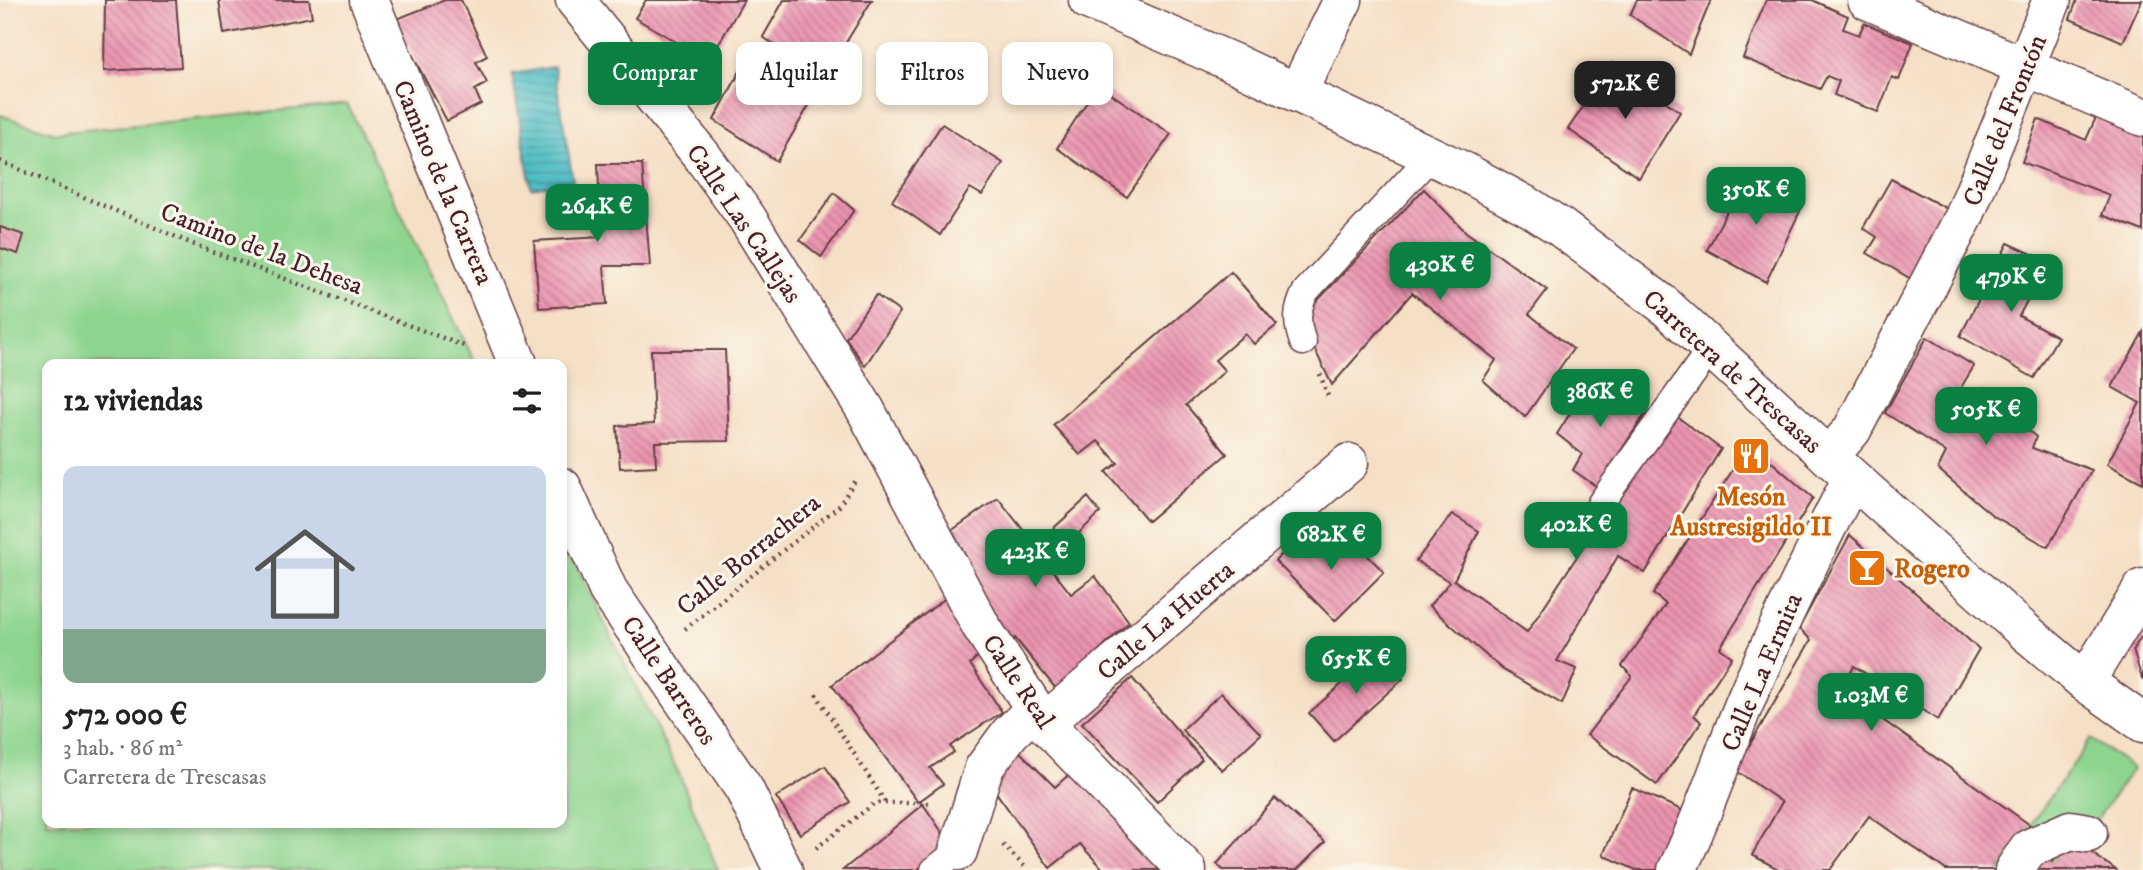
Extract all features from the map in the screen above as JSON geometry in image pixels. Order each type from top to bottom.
[{"type":"street","name":"Camino de la Carrera","points":[[369,0],[516,359]]},
{"type":"street","name":"Calle Las Callejas","points":[[575,0],[702,156],[747,218],[887,451]]},
{"type":"street","name":"Carretera de Trescasas","points":[[1088,0],[1431,156],[1500,190],[1560,227],[1664,305],[2023,630],[2085,682],[2143,723]]},
{"type":"street","points":[[1297,93],[1343,0]]},
{"type":"street","points":[[1867,0],[2143,117]]},
{"type":"street","name":"Calle del Frontón","points":[[1841,468],[1852,430],[1964,217],[2052,0]]},
{"type":"street","name":"Calle Real","points":[[887,451],[981,626],[1040,716],[1187,870]]},
{"type":"street","name":"Calle La Huerta","points":[[946,861],[969,813],[984,768],[1010,733],[1040,716],[1349,463]]},
{"type":"street","name":"Calle La Ermita","points":[[1691,861],[1753,682],[1783,615],[1841,468]]},
{"type":"street","name":"Calle Barreros","points":[[567,498],[608,590],[796,862]]},
{"type":"street","points":[[2085,682],[2143,588]]},
{"type":"street","points":[[2014,870],[2028,849],[2070,830],[2088,833]]},
{"type":"lane","points":[[1303,342],[1297,319],[1300,302],[1306,291],[1431,156]]},
{"type":"lane","points":[[1600,504],[1711,348]]},
{"type":"path","name":"Camino de la Dehesa","points":[[0,162],[34,174],[195,245],[474,350]]},
{"type":"path","name":"Calle Borrachera","points":[[653,656],[839,506],[887,451]]},
{"type":"path","points":[[816,694],[885,803]]},
{"type":"path","points":[[796,862],[875,803],[926,802],[969,813]]},
{"type":"green space","points":[[347,104],[474,359],[42,359],[42,828],[567,828],[567,547],[679,774],[718,870],[0,870],[0,115],[55,133]]},
{"type":"green space","points":[[2091,739],[2133,768],[2080,844],[2060,851],[2053,862],[2043,858],[1999,870]]},
{"type":"water","points":[[554,67],[573,181],[531,188],[512,74]]},
{"type":"building","points":[[105,0],[176,0],[181,67],[104,71]]},
{"type":"building","points":[[219,0],[309,0],[312,17],[224,34]]},
{"type":"building","points":[[445,0],[461,0],[487,56],[476,62],[487,83],[475,90],[481,104],[447,121],[394,20]]},
{"type":"building","points":[[646,0],[744,0],[720,42],[676,42],[635,18]]},
{"type":"building","points":[[784,0],[872,0],[846,42],[770,42],[763,37]]},
{"type":"building","points":[[1637,0],[1711,0],[1689,54],[1630,15]]},
{"type":"building","points":[[1766,0],[1812,0],[1848,16],[1843,29],[1859,35],[1864,23],[1913,43],[1899,80],[1892,77],[1878,112],[1834,95],[1839,81],[1827,76],[1820,89],[1743,58]]},
{"type":"building","points":[[2077,0],[2142,0],[2123,42],[2070,19]]},
{"type":"building","points":[[1613,63],[1680,112],[1639,178],[1568,129]]},
{"type":"building","points":[[736,79],[736,105],[809,105],[777,161],[714,120]]},
{"type":"building","points":[[1113,95],[1171,134],[1127,197],[1057,148],[1085,105],[1113,105]]},
{"type":"building","points":[[2097,115],[2143,134],[2143,231],[2102,215],[2110,195],[2022,162],[2038,119],[2086,140]]},
{"type":"building","points":[[942,124],[1003,163],[982,195],[970,188],[940,235],[892,201]]},
{"type":"building","points":[[598,164],[642,164],[650,266],[604,266],[607,304],[539,308],[534,241],[601,237]]},
{"type":"building","points":[[1747,172],[1804,203],[1766,282],[1707,250]]},
{"type":"building","points":[[1891,179],[1955,213],[1918,283],[1867,253],[1877,237],[1863,228]]},
{"type":"building","points":[[1424,189],[1466,232],[1547,290],[1529,314],[1573,349],[1525,417],[1483,380],[1496,360],[1412,293],[1332,385],[1300,319]]},
{"type":"building","points":[[834,193],[854,210],[821,257],[800,240]]},
{"type":"building","points":[[0,227],[24,235],[18,254],[0,248]]},
{"type":"building","points":[[2008,243],[2048,261],[2019,316],[2058,337],[2034,378],[1960,336]]},
{"type":"building","points":[[1231,272],[1277,325],[1254,344],[1245,334],[1215,360],[1225,371],[1186,405],[1227,454],[1148,521],[1106,472],[1118,463],[1098,441],[1080,455],[1053,425]]},
{"type":"building","points":[[876,295],[900,312],[865,366],[846,338]]},
{"type":"building","points":[[2143,332],[2143,483],[2107,464],[2140,403],[2112,387]]},
{"type":"building","points":[[1927,337],[1974,366],[1957,394],[1973,408],[1982,391],[2036,437],[2032,448],[2092,470],[2048,547],[1992,515],[1938,469],[1946,452],[1885,413]]},
{"type":"building","points":[[651,350],[725,350],[729,441],[655,442],[656,466],[620,468],[617,426],[654,424]]},
{"type":"building","points":[[1595,374],[1645,414],[1597,487],[1573,470],[1582,454],[1557,434]]},
{"type":"building","points":[[1672,413],[1721,449],[1645,573],[1618,556],[1557,661],[1577,669],[1562,704],[1503,670],[1429,606],[1450,582],[1416,561],[1452,514],[1479,531],[1454,580],[1527,632]]},
{"type":"building","points":[[1750,443],[1813,498],[1720,648],[1732,657],[1694,715],[1701,722],[1657,785],[1587,735],[1632,676],[1622,666],[1666,604],[1653,594]]},
{"type":"building","points":[[1088,497],[1100,513],[1047,563],[1071,594],[1095,576],[1129,622],[1057,690],[1015,638],[1005,648],[941,538],[998,498],[1035,545]]},
{"type":"building","points":[[1339,527],[1384,572],[1335,621],[1275,561],[1297,539],[1312,553]]},
{"type":"building","points":[[1850,535],[1979,649],[1938,720],[1854,666],[1842,691],[2030,825],[1999,870],[1946,870],[1869,816],[1830,870],[1780,870],[1752,855],[1782,802],[1735,770],[1811,640],[1799,628]]},
{"type":"building","points":[[947,597],[983,651],[970,664],[1002,712],[950,746],[954,752],[930,768],[943,784],[918,802],[832,685]]},
{"type":"building","points":[[2143,634],[2143,679],[2142,679],[2133,650]]},
{"type":"building","points":[[1379,651],[1403,679],[1334,741],[1309,713]]},
{"type":"building","points":[[1132,678],[1202,759],[1157,802],[1082,723]]},
{"type":"building","points":[[1221,693],[1261,734],[1222,770],[1182,730]]},
{"type":"building","points":[[1019,751],[1055,787],[1075,769],[1170,870],[1104,870],[1080,844],[1050,868],[988,781]]},
{"type":"building","points":[[825,766],[850,802],[800,834],[776,797]]},
{"type":"building","points":[[1632,788],[1684,811],[1657,870],[1636,870],[1603,855]]},
{"type":"building","points":[[1275,798],[1325,842],[1297,870],[1223,870],[1217,864]]},
{"type":"building","points":[[923,804],[950,844],[917,870],[843,870]]},
{"type":"building","points":[[2086,849],[2116,870],[2024,870],[2043,858],[2053,862],[2060,851]]},
{"type":"place","name":"Mesón Austresigildo II","points":[[1751,456]]},
{"type":"place","name":"Rogero","points":[[1867,568]]}]
